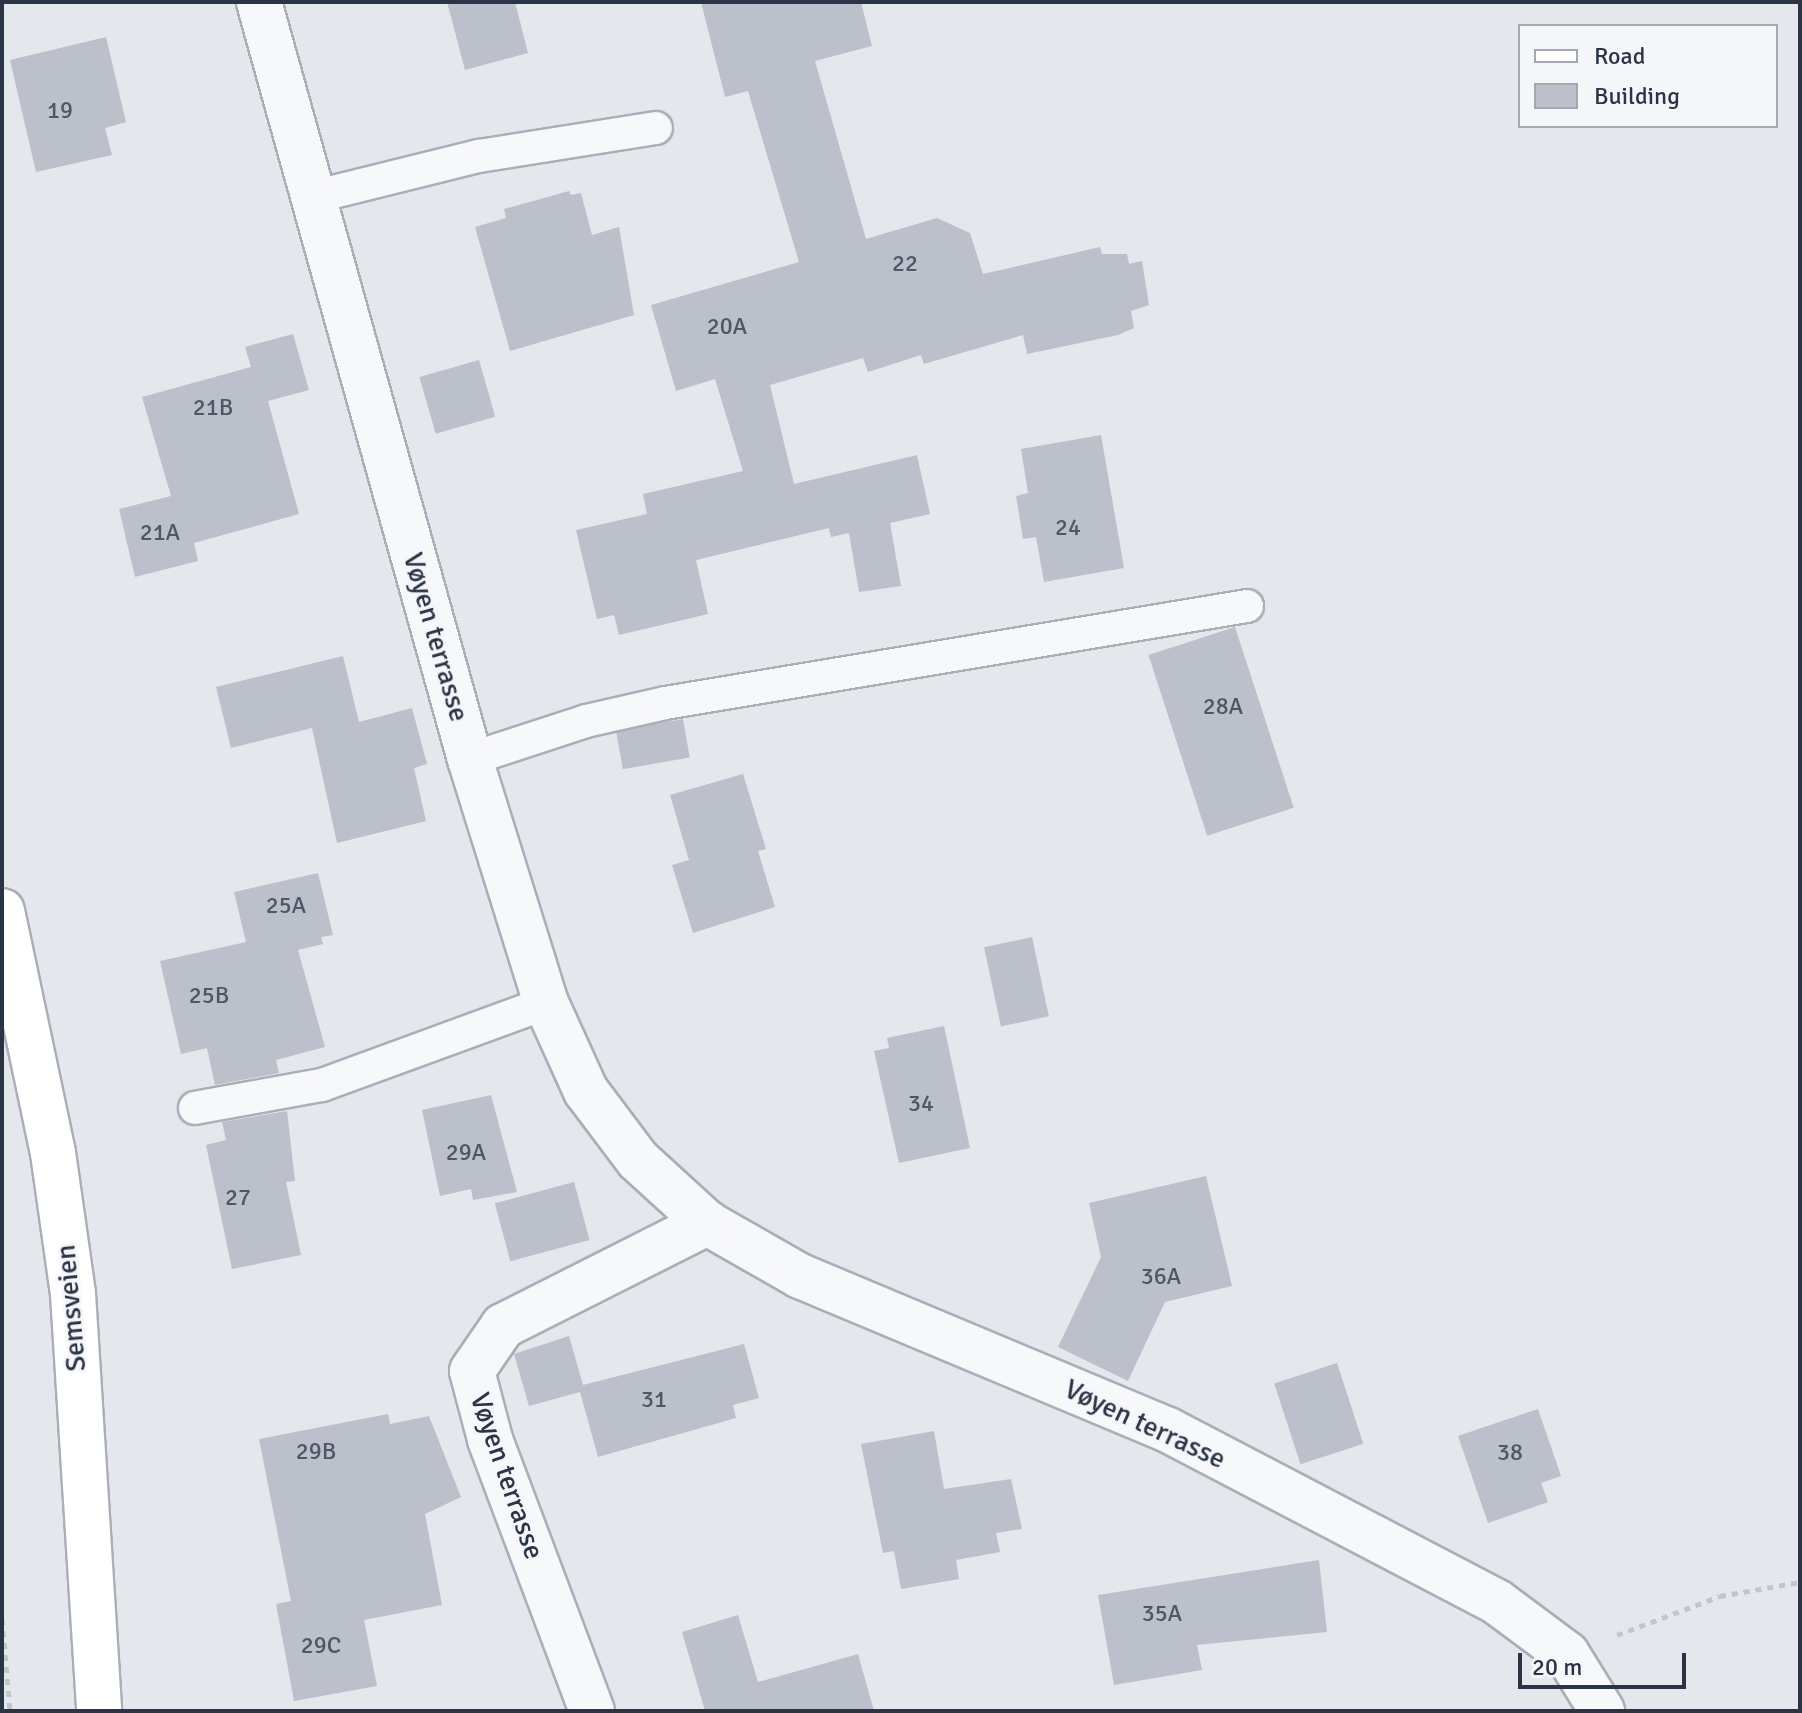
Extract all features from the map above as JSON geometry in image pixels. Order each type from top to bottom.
[{"type":"main road","name":"Semsveien","points":[[2,911],[53,1153],[73,1294],[99,1711]]},
{"type":"street","name":"Vøyen terrasse","points":[[259,2],[470,759],[546,1003],[586,1091],[638,1160],[707,1223],[800,1276],[1168,1430],[1497,1602],[1567,1654]]},
{"type":"street","name":"Vøyen terrasse","points":[[592,1711],[490,1439],[472,1371],[503,1326],[707,1223]]},
{"type":"street","points":[[1567,1654],[1602,1711]]},
{"type":"lane","points":[[313,197],[479,156],[656,128]]},
{"type":"lane","points":[[470,759],[586,721],[665,703],[1247,606]]},
{"type":"lane","points":[[195,1108],[322,1085],[546,1003]]},
{"type":"path","points":[[1567,1654],[1720,1596],[1800,1582]]},
{"type":"path","points":[[2,1619],[10,1711]]},
{"type":"building","points":[[447,2],[515,2],[528,53],[465,70]]},
{"type":"building","points":[[701,2],[861,2],[872,46],[815,61],[866,239],[937,218],[970,233],[983,274],[1100,247],[1102,254],[1127,254],[1129,264],[1142,261],[1149,305],[1131,311],[1134,328],[1118,335],[1027,354],[1023,335],[924,364],[921,355],[868,372],[863,358],[770,385],[794,484],[917,455],[930,514],[890,523],[901,586],[859,592],[849,533],[831,537],[829,528],[696,560],[708,614],[619,635],[614,615],[597,619],[576,530],[647,514],[643,494],[743,471],[715,379],[676,391],[651,305],[799,262],[748,91],[725,97]]},
{"type":"building","points":[[106,37],[126,122],[105,128],[112,155],[36,172],[10,60]]},
{"type":"building","points":[[569,191],[571,195],[581,193],[592,235],[619,227],[634,315],[510,351],[475,227],[506,218],[504,209]]},
{"type":"building","points":[[293,334],[309,390],[268,401],[299,514],[194,543],[198,561],[135,577],[119,509],[171,496],[142,397],[251,367],[245,347]]},
{"type":"building","points":[[479,360],[495,417],[436,434],[419,377]]},
{"type":"building","points":[[1101,435],[1124,568],[1044,582],[1036,537],[1023,539],[1016,496],[1028,493],[1021,449]]},
{"type":"building","points":[[1235,627],[1294,808],[1207,836],[1148,655]]},
{"type":"building","points":[[343,656],[359,722],[412,708],[427,764],[414,768],[426,821],[337,843],[312,728],[231,748],[216,687]]},
{"type":"building","points":[[683,719],[690,757],[623,769],[616,731]]},
{"type":"building","points":[[743,774],[766,849],[758,851],[775,907],[693,933],[672,865],[689,860],[670,795]]},
{"type":"building","points":[[318,873],[333,935],[321,937],[323,944],[298,950],[325,1047],[276,1060],[279,1073],[215,1085],[207,1048],[181,1054],[160,961],[246,942],[234,892]]},
{"type":"building","points":[[1032,937],[1049,1016],[1001,1026],[984,947]]},
{"type":"building","points":[[944,1026],[970,1148],[899,1163],[874,1051],[889,1048],[887,1038]]},
{"type":"building","points":[[491,1095],[517,1192],[473,1200],[471,1189],[440,1196],[422,1110]]},
{"type":"building","points":[[287,1111],[295,1181],[286,1182],[301,1255],[232,1269],[206,1145],[226,1140],[222,1122]]},
{"type":"building","points":[[1206,1176],[1232,1286],[1165,1302],[1128,1381],[1058,1347],[1101,1257],[1089,1203]]},
{"type":"building","points":[[574,1182],[590,1240],[510,1261],[495,1203]]},
{"type":"building","points":[[569,1336],[583,1385],[744,1344],[759,1398],[733,1405],[736,1418],[598,1457],[580,1392],[529,1406],[514,1354]]},
{"type":"building","points":[[1337,1363],[1363,1444],[1300,1464],[1274,1383]]},
{"type":"building","points":[[1538,1409],[1561,1476],[1541,1483],[1548,1502],[1488,1523],[1458,1436]]},
{"type":"building","points":[[388,1414],[390,1424],[429,1416],[461,1497],[425,1514],[442,1605],[364,1620],[377,1686],[294,1701],[276,1604],[291,1601],[259,1439]]},
{"type":"building","points":[[934,1431],[944,1489],[1011,1479],[1022,1529],[996,1533],[1000,1552],[956,1560],[959,1579],[901,1589],[894,1551],[883,1553],[861,1444]]},
{"type":"building","points":[[1319,1560],[1327,1632],[1197,1645],[1202,1670],[1114,1685],[1098,1595]]},
{"type":"building","points":[[738,1615],[758,1682],[858,1654],[874,1711],[705,1711],[682,1632]]}]
